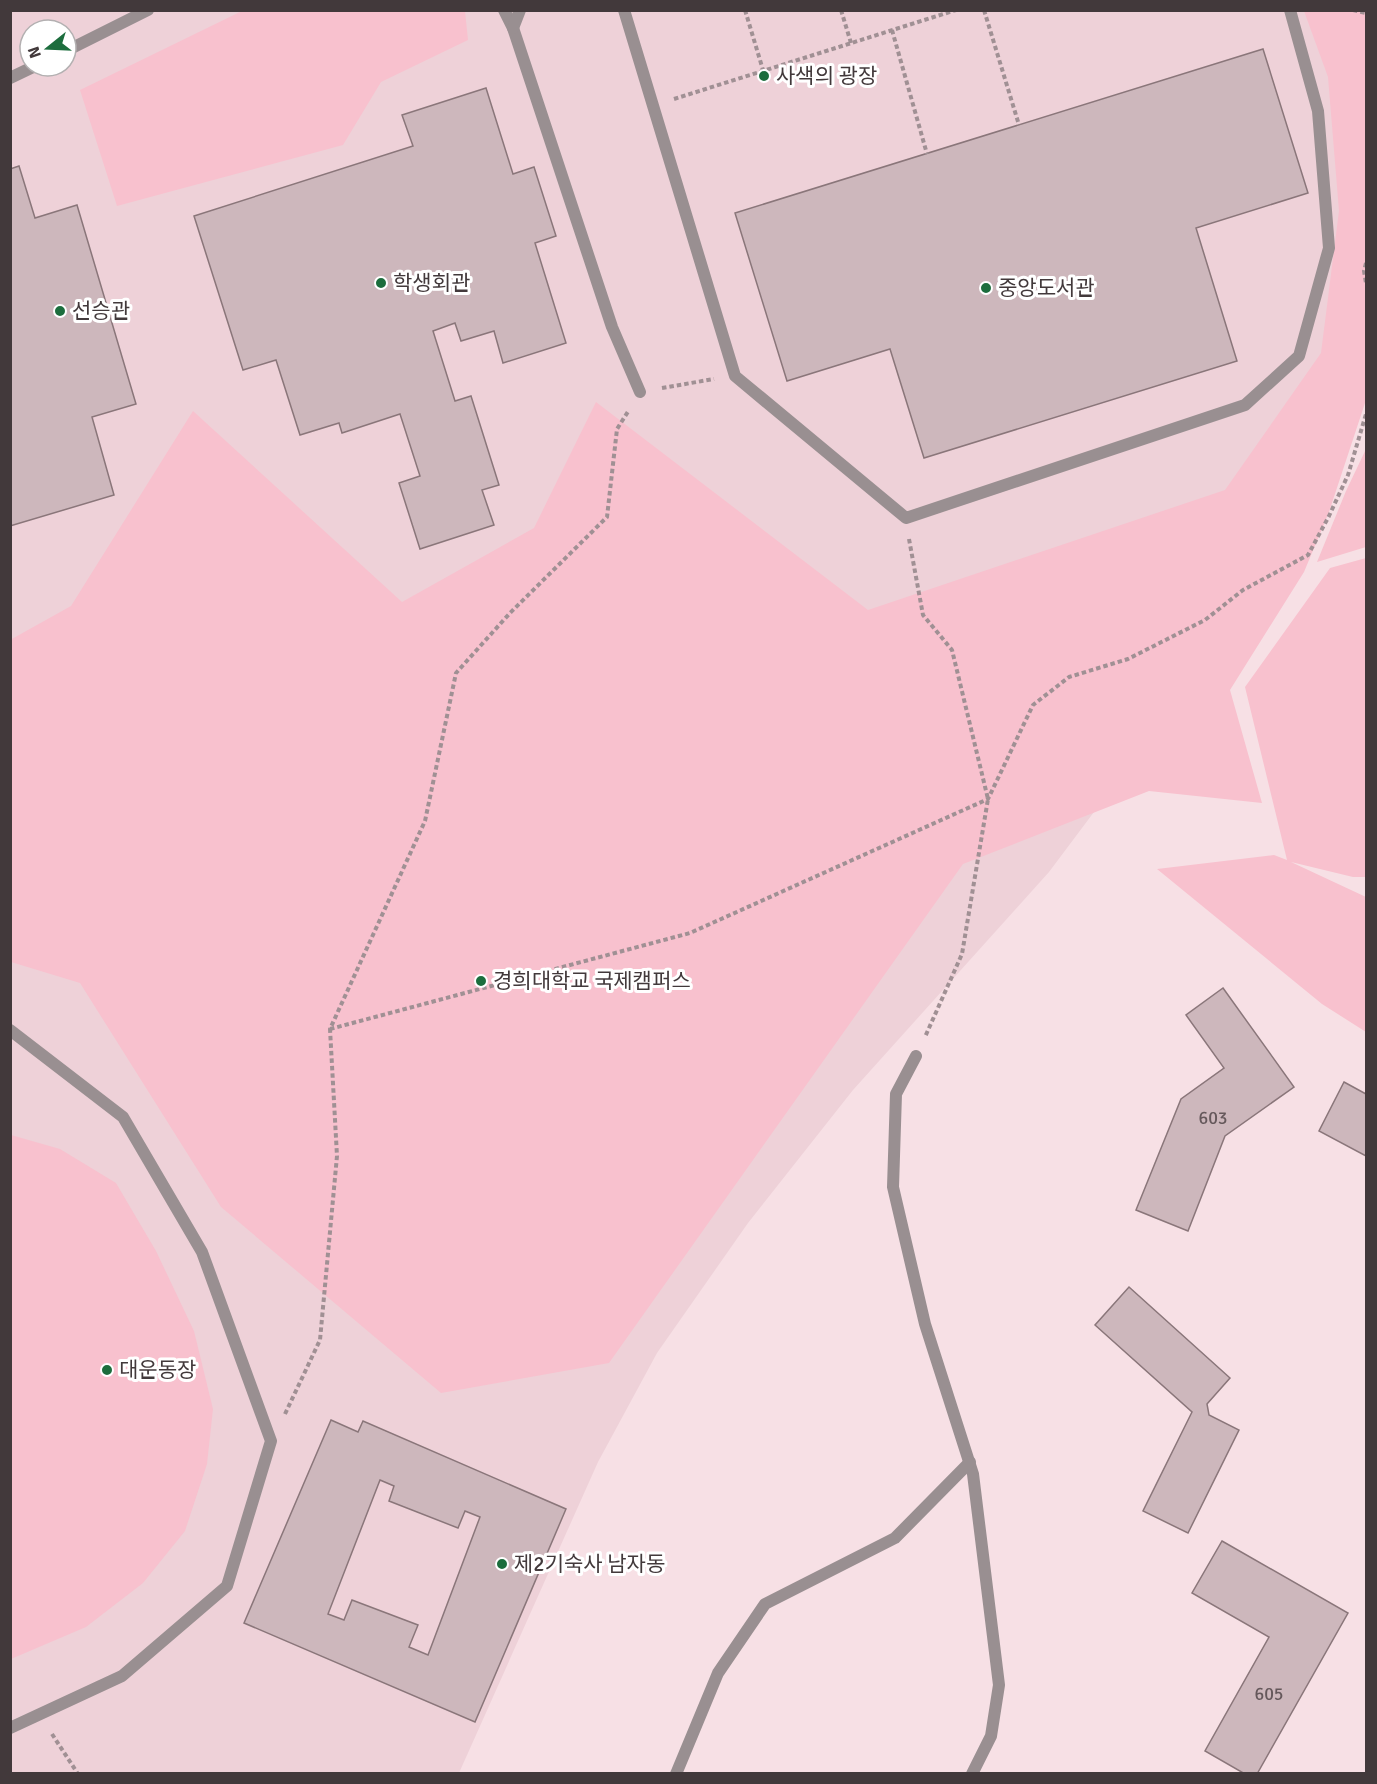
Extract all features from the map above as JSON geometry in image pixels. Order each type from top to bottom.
[{"type":"lane","points":[[78,45],[148,10]]},
{"type":"lane","points":[[504,10],[513,28],[612,327],[640,392]]},
{"type":"lane","points":[[513,28],[520,10]]},
{"type":"lane","points":[[624,10],[735,376],[906,518],[1245,405],[1299,356],[1329,248],[1318,111],[1290,10]]},
{"type":"lane","points":[[10,1030],[123,1117],[202,1252],[271,1441],[227,1586],[122,1677],[10,1728]]},
{"type":"lane","points":[[916,1056],[896,1094],[892,1187],[925,1324],[973,1474],[999,1685],[991,1736],[972,1773]]},
{"type":"lane","points":[[676,1773],[718,1673],[765,1604],[895,1538],[970,1462]]},
{"type":"path","points":[[745,10],[764,70]]},
{"type":"path","points":[[841,10],[851,43]]},
{"type":"path","points":[[670,100],[956,10]]},
{"type":"path","points":[[984,10],[1018,125]]},
{"type":"path","points":[[1353,10],[1366,13]]},
{"type":"path","points":[[892,30],[927,154]]},
{"type":"path","points":[[1366,263],[1364,271],[1366,283]]},
{"type":"path","points":[[271,1441],[320,1340],[337,1156],[330,1029],[425,821],[456,673],[510,613],[607,517],[617,429],[640,392],[735,376]]},
{"type":"path","points":[[916,1056],[962,954],[988,799],[1033,705],[1069,677],[1128,659],[1205,620],[1243,590],[1308,555],[1348,475],[1366,414]]},
{"type":"path","points":[[906,518],[923,615],[952,650],[988,799]]},
{"type":"path","points":[[330,1029],[690,933],[988,799]]},
{"type":"path","points":[[39,1715],[78,1773]]},
{"type":"shaded area","points":[[244,10],[465,11],[468,40],[381,82],[343,145],[117,206],[80,90]]},
{"type":"shaded area","name":"경희대학교 국제캠퍼스","points":[[11,11],[1366,11],[1366,400],[1133,760],[1049,872],[853,1090],[748,1223],[657,1353],[598,1462],[459,1773],[11,1774]]},
{"type":"shaded area","points":[[1304,11],[1366,11],[1366,400],[1329,512],[1304,572],[1230,690],[1262,803],[1149,791],[963,864],[609,1363],[441,1393],[221,1207],[80,983],[11,962],[10,640],[71,606],[193,411],[402,602],[534,528],[596,402],[868,610],[1225,490],[1321,353],[1339,211],[1328,77]]},
{"type":"shaded area","points":[[1366,449],[1366,547],[1317,562],[1346,491]]},
{"type":"shaded area","points":[[1366,558],[1366,877],[1353,877],[1291,862],[1366,897],[1366,1032],[1322,1004],[1157,869],[1274,855],[1287,860],[1245,687],[1330,568]]},
{"type":"shaded area","name":"대운동장","points":[[11,1135],[60,1149],[116,1183],[156,1251],[194,1331],[213,1409],[207,1464],[185,1531],[143,1583],[86,1627],[11,1659]]},
{"type":"building","name":"중앙도서관","points":[[1263,49],[1308,193],[1196,228],[1237,361],[924,458],[890,349],[787,381],[735,213]]},
{"type":"building","name":"학생회관","points":[[486,88],[513,174],[534,167],[556,236],[535,243],[566,343],[503,363],[494,331],[461,341],[455,323],[433,331],[455,401],[471,396],[499,485],[482,490],[494,525],[420,549],[399,483],[420,476],[400,414],[342,433],[339,423],[300,435],[276,360],[243,370],[194,216],[413,146],[402,115]]},
{"type":"building","name":"선승관","points":[[19,166],[35,218],[77,205],[136,404],[92,417],[114,495],[10,526],[10,169]]},
{"type":"building","points":[[1223,988],[1294,1087],[1225,1136],[1188,1231],[1136,1210],[1181,1099],[1224,1068],[1186,1015]]},
{"type":"building","points":[[1344,1082],[1366,1094],[1366,1156],[1319,1131]]},
{"type":"building","points":[[1129,1287],[1230,1378],[1207,1404],[1209,1415],[1239,1430],[1188,1533],[1143,1511],[1192,1412],[1095,1325]]},
{"type":"building","name":"제2기숙사 남자동","points":[[331,1420],[358,1432],[363,1421],[566,1509],[475,1722],[244,1623]],"holes":[[[380,1480],[394,1486],[389,1501],[458,1528],[465,1511],[480,1517],[428,1655],[409,1647],[418,1625],[352,1600],[344,1620],[328,1614]]]},
{"type":"building","points":[[1222,1541],[1348,1613],[1257,1774],[1245,1774],[1205,1751],[1269,1637],[1192,1593]]},
{"type":"place","name":"사색의 광장","points":[[764,76]]},
{"type":"place","name":"학생회관","points":[[381,283]]},
{"type":"place","name":"중앙도서관","points":[[986,288]]},
{"type":"place","name":"선승관","points":[[60,311]]},
{"type":"place","name":"경희대학교 국제캠퍼스","points":[[481,981]]},
{"type":"place","name":"대운동장","points":[[107,1370]]},
{"type":"place","name":"제2기숙사 남자동","points":[[502,1564]]}]
